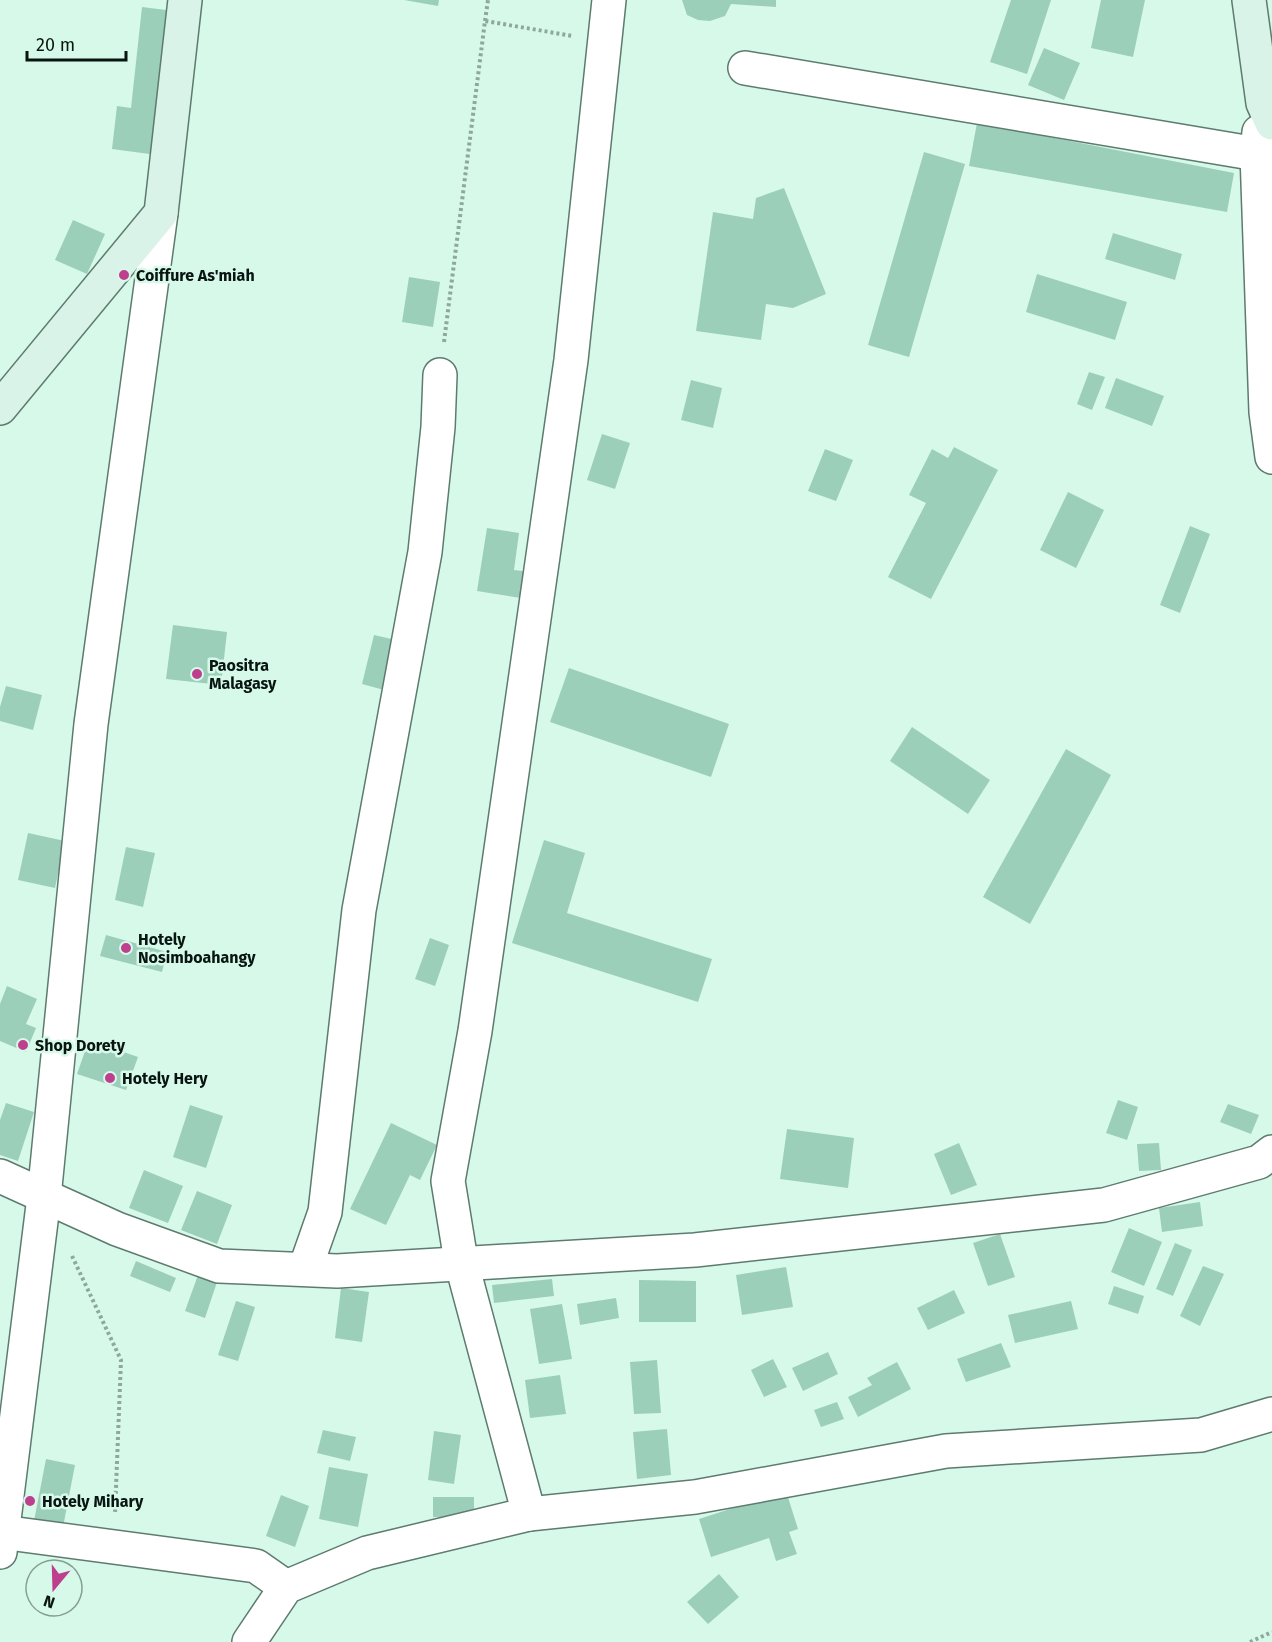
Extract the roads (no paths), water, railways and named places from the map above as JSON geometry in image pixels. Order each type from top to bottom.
[{"type":"street","points":[[185,0],[160,213],[91,724],[44,1197],[1,1542],[113,1547],[256,1566],[286,1587]]},
{"type":"street","points":[[529,1514],[461,1261],[448,1181],[475,1031],[571,360],[609,0]]},
{"type":"street","points":[[1249,0],[1267,113],[1257,154],[1266,412],[1272,457]]},
{"type":"street","points":[[745,68],[1257,154]]},
{"type":"street","points":[[0,408],[160,213]]},
{"type":"street","points":[[305,1269],[325,1212],[359,910],[425,552],[438,427],[440,375]]},
{"type":"street","points":[[0,1176],[117,1229],[219,1266],[337,1271],[461,1261],[695,1250],[1104,1205],[1259,1162],[1272,1152]]},
{"type":"street","points":[[249,1642],[286,1587],[367,1553],[529,1514],[695,1497],[946,1451],[1201,1435],[1272,1413]]},
{"type":"place","name":"Coiffure As'miah","points":[[124,275]]},
{"type":"place","name":"Paositra Malagasy","points":[[197,674]]},
{"type":"place","name":"Hotely Nosimboahangy","points":[[126,948]]},
{"type":"place","name":"Shop Dorety","points":[[23,1045]]},
{"type":"place","name":"Hotely Hery","points":[[110,1078]]},
{"type":"place","name":"Hotely Mihary","points":[[30,1501]]}]
